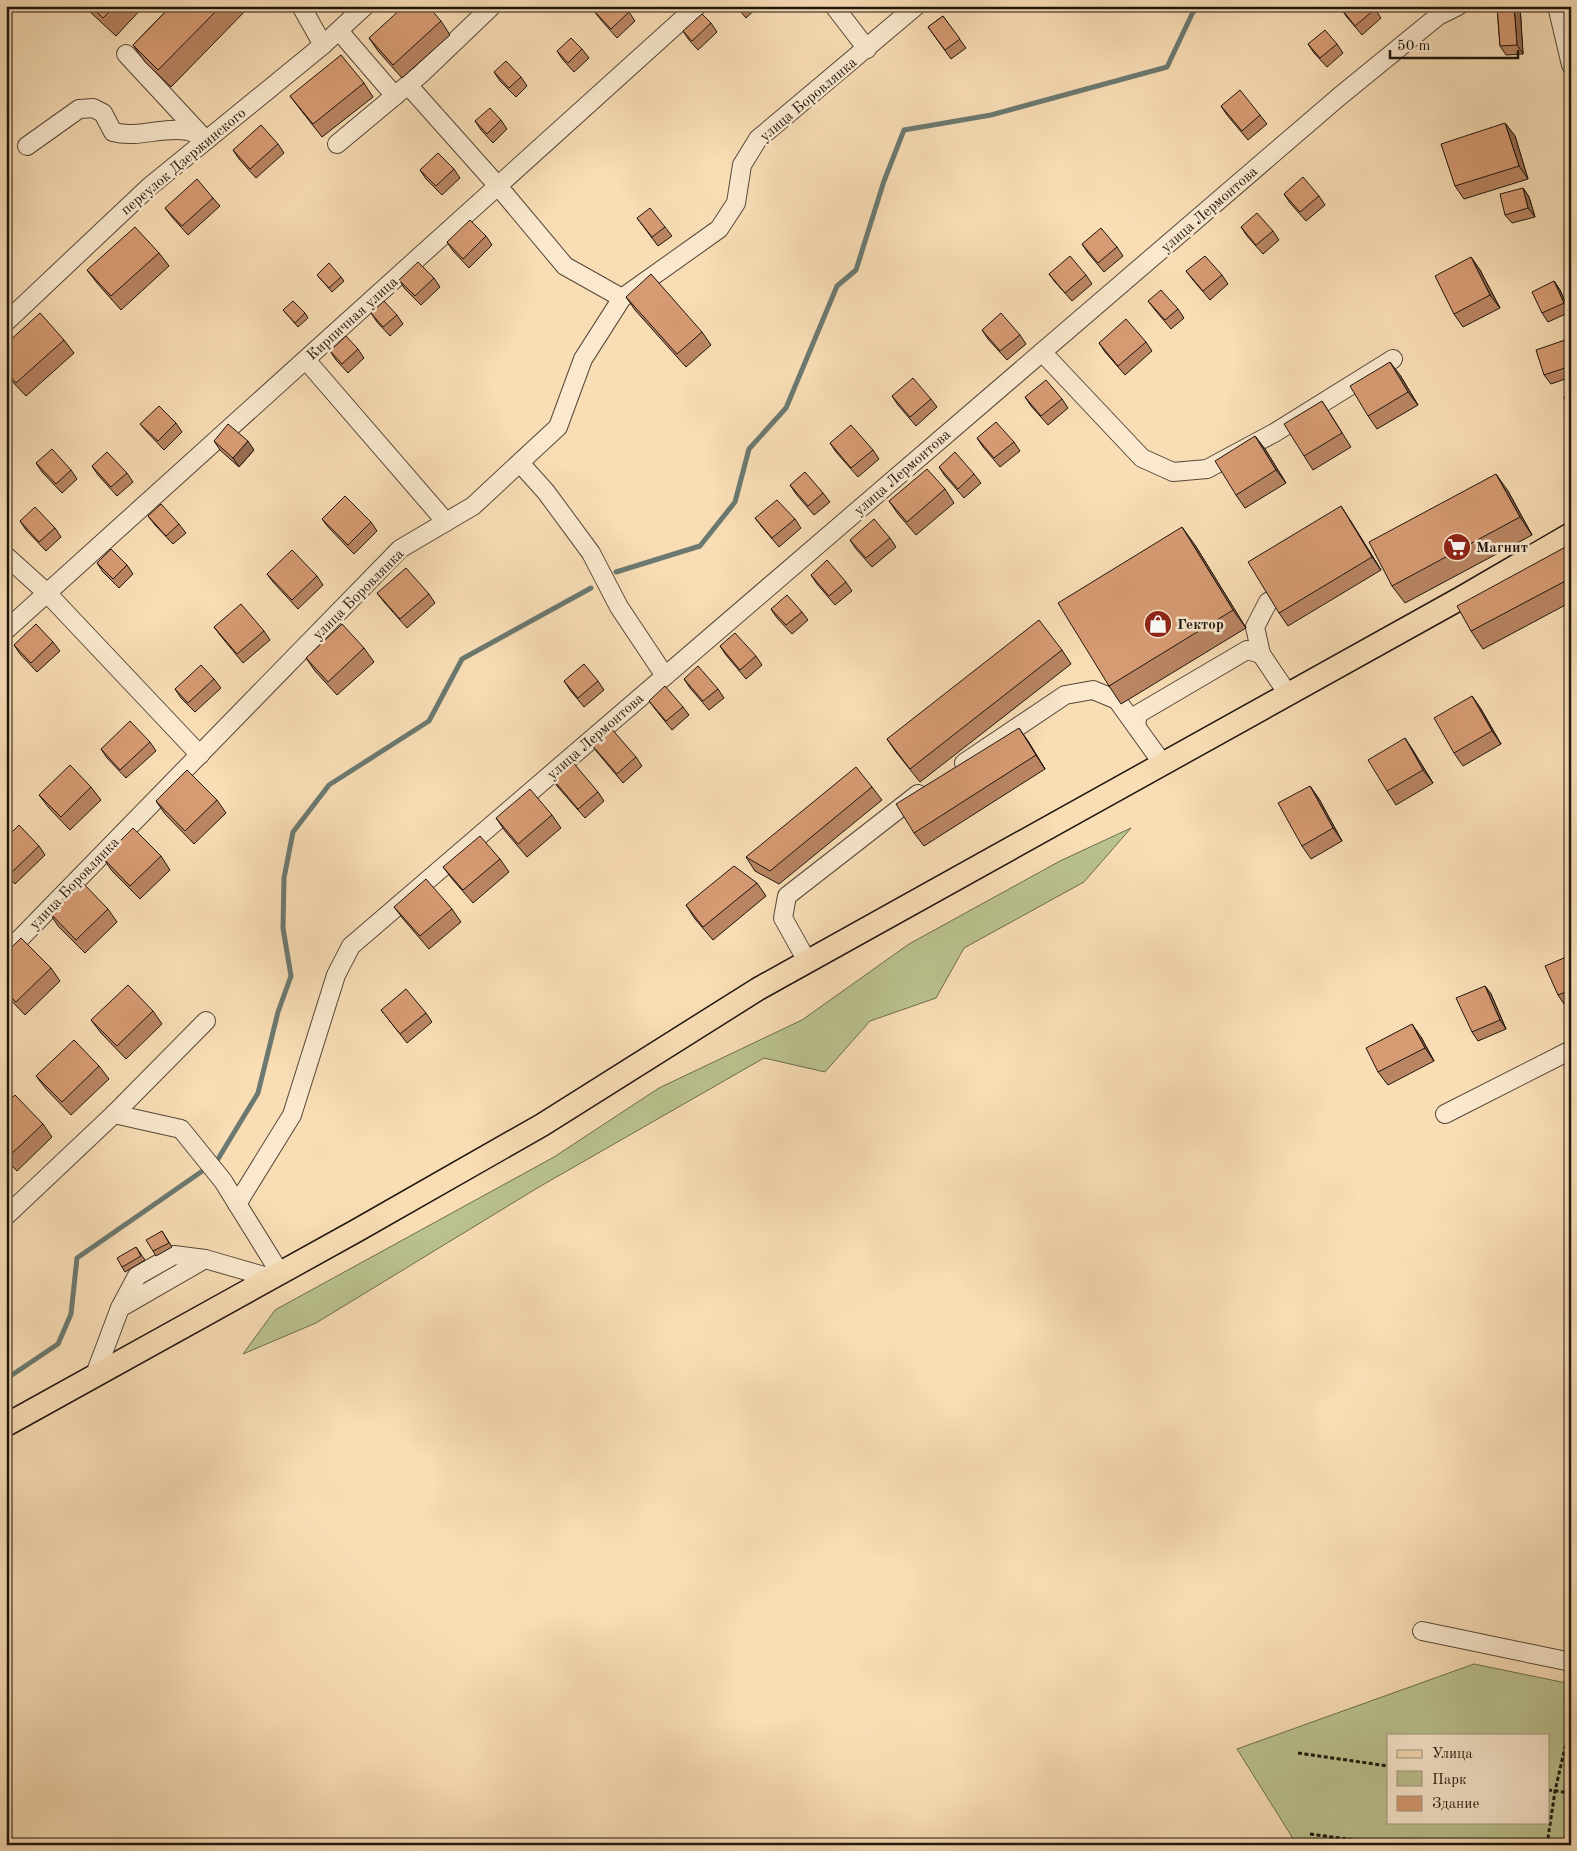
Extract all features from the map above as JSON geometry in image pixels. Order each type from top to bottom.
[{"type":"main road","points":[[6,1425],[276,1276],[542,1125],[758,988],[1461,598],[1571,534]]},
{"type":"street","points":[[301,6],[311,20],[323,45]]},
{"type":"street","name":"переулок Дзержинского","points":[[6,322],[149,186],[323,45],[365,6]]},
{"type":"street","points":[[337,144],[401,90],[492,6]]},
{"type":"street","name":"Кирпичная улица","points":[[6,630],[698,6]]},
{"type":"street","points":[[834,6],[867,49]]},
{"type":"street","name":"улица Боровлянка","points":[[6,953],[400,549],[473,506],[558,427],[583,359],[622,298],[719,229],[736,203],[742,165],[758,139],[916,6]]},
{"type":"street","name":"улица Лермонтова","points":[[237,1204],[292,1115],[336,975],[351,946],[1340,96],[1438,16],[1458,6]]},
{"type":"street","points":[[1558,6],[1571,65]]},
{"type":"street","points":[[339,31],[498,186],[565,266],[622,298]]},
{"type":"street","points":[[126,54],[206,140]]},
{"type":"street","points":[[27,146],[79,109],[93,108],[103,113],[113,132],[126,136],[170,130],[189,131],[206,140]]},
{"type":"street","points":[[1042,352],[1142,458],[1173,472],[1207,469],[1274,433],[1393,359]]},
{"type":"street","points":[[306,360],[446,522]]},
{"type":"street","points":[[520,463],[546,492],[590,554],[619,607],[665,676]]},
{"type":"street","points":[[6,556],[48,593],[200,754]]},
{"type":"street","points":[[1288,694],[1261,654],[1255,627],[1268,602],[1309,579]]},
{"type":"street","points":[[1136,726],[1138,714],[1247,650],[1261,654]]},
{"type":"street","points":[[946,775],[1065,695],[1093,690],[1117,700],[1163,764]]},
{"type":"street","points":[[807,961],[783,918],[787,896],[930,785]]},
{"type":"street","points":[[6,1216],[114,1114],[206,1021]]},
{"type":"street","points":[[1445,1114],[1571,1050]]},
{"type":"street","points":[[114,1114],[181,1130],[222,1180],[276,1276]]},
{"type":"street","points":[[94,1377],[120,1308],[205,1259],[276,1276]]},
{"type":"street","points":[[1422,1631],[1571,1662]]},
{"type":"path","points":[[1550,1821],[1571,1721]]},
{"type":"path","points":[[1298,1753],[1387,1766]]},
{"type":"path","points":[[1550,1790],[1571,1793]]},
{"type":"path","points":[[1546,1845],[1550,1824]]},
{"type":"path","points":[[1310,1834],[1390,1845]]},
{"type":"green space","points":[[1131,828],[1084,882],[964,948],[936,998],[870,1021],[825,1072],[764,1058],[539,1187],[316,1323],[243,1354],[275,1310],[554,1157],[659,1088],[802,1020],[909,944],[1060,861]]},
{"type":"green space","points":[[1474,1664],[1571,1684],[1571,1845],[1297,1845],[1237,1749]]},
{"type":"building","points":[[91,6],[115,6],[103,18]]},
{"type":"building","points":[[171,6],[221,6],[158,70],[133,45]]},
{"type":"building","points":[[404,6],[428,6],[441,21],[393,65],[369,38]]},
{"type":"building","points":[[600,6],[623,6],[629,12],[611,29],[594,11]]},
{"type":"building","points":[[1341,6],[1373,6],[1375,9],[1355,26]]},
{"type":"building","points":[[1497,6],[1514,6],[1517,45],[1500,46]]},
{"type":"building","points":[[702,14],[711,23],[692,41],[683,31]]},
{"type":"building","points":[[943,16],[960,39],[945,50],[928,27]]},
{"type":"building","points":[[1325,30],[1337,44],[1320,58],[1308,44]]},
{"type":"building","points":[[571,38],[582,49],[568,63],[557,51]]},
{"type":"building","points":[[341,55],[364,83],[313,124],[290,96]]},
{"type":"building","points":[[506,61],[521,77],[509,88],[494,72]]},
{"type":"building","points":[[1240,90],[1260,115],[1242,131],[1221,106]]},
{"type":"building","points":[[490,108],[501,120],[487,134],[475,121]]},
{"type":"building","points":[[1505,123],[1519,166],[1455,186],[1441,144]]},
{"type":"building","points":[[261,125],[278,144],[250,169],[233,150]]},
{"type":"building","points":[[438,153],[454,169],[436,186],[420,170]]},
{"type":"building","points":[[1303,177],[1319,196],[1300,212],[1284,194]]},
{"type":"building","points":[[197,179],[213,198],[182,226],[165,208]]},
{"type":"building","points":[[1523,188],[1528,208],[1505,215],[1500,194]]},
{"type":"building","points":[[650,208],[665,227],[652,237],[637,218]]},
{"type":"building","points":[[1257,213],[1273,231],[1256,245],[1241,227]]},
{"type":"building","points":[[470,220],[486,236],[463,259],[447,242]]},
{"type":"building","points":[[135,227],[159,253],[111,296],[87,270]]},
{"type":"building","points":[[1101,228],[1117,247],[1098,263],[1082,244]]},
{"type":"building","points":[[1070,256],[1086,275],[1065,293],[1049,274]]},
{"type":"building","points":[[1205,256],[1222,275],[1203,291],[1186,271]]},
{"type":"building","points":[[1471,257],[1490,295],[1454,314],[1435,276]]},
{"type":"building","points":[[418,262],[434,278],[415,296],[399,280]]},
{"type":"building","points":[[329,263],[341,277],[329,288],[317,275]]},
{"type":"building","points":[[651,274],[702,332],[677,354],[626,297]]},
{"type":"building","points":[[1554,281],[1564,303],[1542,313],[1532,292]]},
{"type":"building","points":[[1161,290],[1178,309],[1165,320],[1148,301]]},
{"type":"building","points":[[293,301],[305,313],[295,323],[283,310]]},
{"type":"building","points":[[384,301],[397,315],[383,327],[371,313]]},
{"type":"building","points":[[40,313],[64,340],[16,383],[6,372],[6,344]]},
{"type":"building","points":[[1001,313],[1020,335],[1000,351],[982,330]]},
{"type":"building","points":[[1126,319],[1146,342],[1118,366],[1099,343]]},
{"type":"building","points":[[346,336],[358,349],[342,364],[330,351]]},
{"type":"building","points":[[1565,340],[1571,358],[1571,366],[1544,375],[1536,350]]},
{"type":"building","points":[[1390,362],[1408,392],[1368,416],[1350,386]]},
{"type":"building","points":[[913,378],[931,399],[910,417],[892,396]]},
{"type":"building","points":[[1046,380],[1062,399],[1041,416],[1025,397]]},
{"type":"building","points":[[1571,395],[1571,417],[1570,417],[1564,397]]},
{"type":"building","points":[[1322,401],[1342,433],[1304,456],[1284,424]]},
{"type":"building","points":[[159,406],[176,423],[158,441],[140,424]]},
{"type":"building","points":[[996,422],[1014,442],[994,458],[977,438]]},
{"type":"building","points":[[228,424],[248,441],[233,458],[214,441]]},
{"type":"building","points":[[851,425],[873,450],[851,468],[830,443]]},
{"type":"building","points":[[1255,436],[1276,470],[1236,495],[1215,461]]},
{"type":"building","points":[[52,449],[71,470],[56,484],[36,463]]},
{"type":"building","points":[[107,452],[127,473],[111,487],[92,466]]},
{"type":"building","points":[[955,452],[974,474],[958,489],[939,467]]},
{"type":"building","points":[[927,469],[945,489],[907,522],[889,501]]},
{"type":"building","points":[[805,472],[823,493],[808,506],[790,485]]},
{"type":"building","points":[[1496,474],[1520,517],[1392,586],[1369,542]]},
{"type":"building","points":[[345,496],[371,522],[348,545],[322,519]]},
{"type":"building","points":[[777,500],[795,519],[772,538],[755,518]]},
{"type":"building","points":[[161,504],[179,524],[166,536],[148,516]]},
{"type":"building","points":[[1341,506],[1372,557],[1279,613],[1248,562]]},
{"type":"building","points":[[35,507],[55,528],[39,542],[20,521]]},
{"type":"building","points":[[874,519],[890,538],[866,558],[850,540]]},
{"type":"building","name":"Гектор","points":[[1182,527],[1233,610],[1109,686],[1058,603]]},
{"type":"building","points":[[1571,544],[1571,578],[1471,631],[1457,606]]},
{"type":"building","points":[[111,549],[127,565],[113,579],[97,563]]},
{"type":"building","points":[[292,550],[317,576],[292,600],[267,574]]},
{"type":"building","points":[[827,560],[846,582],[829,596],[811,575]]},
{"type":"building","points":[[406,568],[429,594],[400,619],[377,593]]},
{"type":"building","points":[[787,595],[802,612],[786,625],[771,609]]},
{"type":"building","points":[[241,604],[264,631],[237,654],[214,627]]},
{"type":"building","points":[[1039,620],[1062,650],[910,769],[887,739]]},
{"type":"building","points":[[36,624],[53,642],[31,663],[14,645]]},
{"type":"building","points":[[342,624],[364,648],[328,682],[306,658]]},
{"type":"building","points":[[735,633],[756,656],[740,670],[720,646]]},
{"type":"building","points":[[584,664],[598,681],[578,698],[564,681]]},
{"type":"building","points":[[201,665],[214,679],[188,703],[175,689]]},
{"type":"building","points":[[698,666],[718,689],[703,701],[684,679]]},
{"type":"building","points":[[665,686],[683,707],[666,721],[649,701]]},
{"type":"building","points":[[1472,696],[1492,731],[1454,753],[1434,718]]},
{"type":"building","points":[[130,721],[150,742],[120,770],[101,749]]},
{"type":"building","points":[[610,727],[636,757],[617,774],[590,743]]},
{"type":"building","points":[[1019,728],[1036,755],[914,833],[896,804]]},
{"type":"building","points":[[1405,738],[1423,770],[1387,791],[1368,760]]},
{"type":"building","points":[[571,760],[598,792],[578,809],[551,777]]},
{"type":"building","points":[[70,765],[91,787],[61,817],[39,795]]},
{"type":"building","points":[[856,767],[872,787],[770,871],[746,857]]},
{"type":"building","points":[[187,770],[217,800],[185,831],[156,801]]},
{"type":"building","points":[[1310,786],[1333,828],[1302,846],[1278,803]]},
{"type":"building","points":[[530,789],[552,815],[518,844],[496,818]]},
{"type":"building","points":[[19,825],[39,846],[9,875],[6,872],[6,838]]},
{"type":"building","points":[[133,828],[161,856],[130,886],[103,858]]},
{"type":"building","points":[[480,836],[500,859],[463,890],[443,867]]},
{"type":"building","points":[[734,866],[757,883],[703,927],[686,905]]},
{"type":"building","points":[[426,879],[452,909],[420,936],[394,907]]},
{"type":"building","points":[[81,881],[108,909],[76,940],[49,912]]},
{"type":"building","points":[[21,938],[51,968],[16,1002],[6,992],[6,953]]},
{"type":"building","points":[[1571,955],[1571,990],[1558,995],[1545,966]]},
{"type":"building","points":[[128,985],[153,1011],[117,1046],[91,1020]]},
{"type":"building","points":[[1485,986],[1500,1020],[1472,1032],[1456,998]]},
{"type":"building","points":[[406,989],[426,1013],[400,1034],[381,1010]]},
{"type":"building","points":[[1412,1024],[1425,1048],[1378,1072],[1366,1048]]},
{"type":"building","points":[[74,1040],[99,1066],[62,1102],[36,1076]]},
{"type":"building","points":[[15,1095],[43,1124],[7,1158],[6,1104]]},
{"type":"building","points":[[162,1231],[169,1243],[153,1251],[146,1240]]},
{"type":"building","points":[[136,1247],[141,1256],[122,1267],[117,1258]]},
{"type":"waterway","points":[[616,572],[700,546],[735,502],[749,449],[786,408],[837,286],[856,270],[884,181],[904,130],[991,115],[1167,67],[1193,12],[1200,6]]},
{"type":"waterway","points":[[218,1159],[258,1093],[278,1012],[291,976],[283,928],[284,878],[293,832],[329,785],[429,721],[462,659],[591,588]]},
{"type":"waterway","points":[[6,1379],[58,1344],[71,1314],[77,1258],[201,1172]]},
{"type":"place","name":"Магнит","points":[[1457,547]]},
{"type":"place","name":"Гектор","points":[[1158,624]]}]
